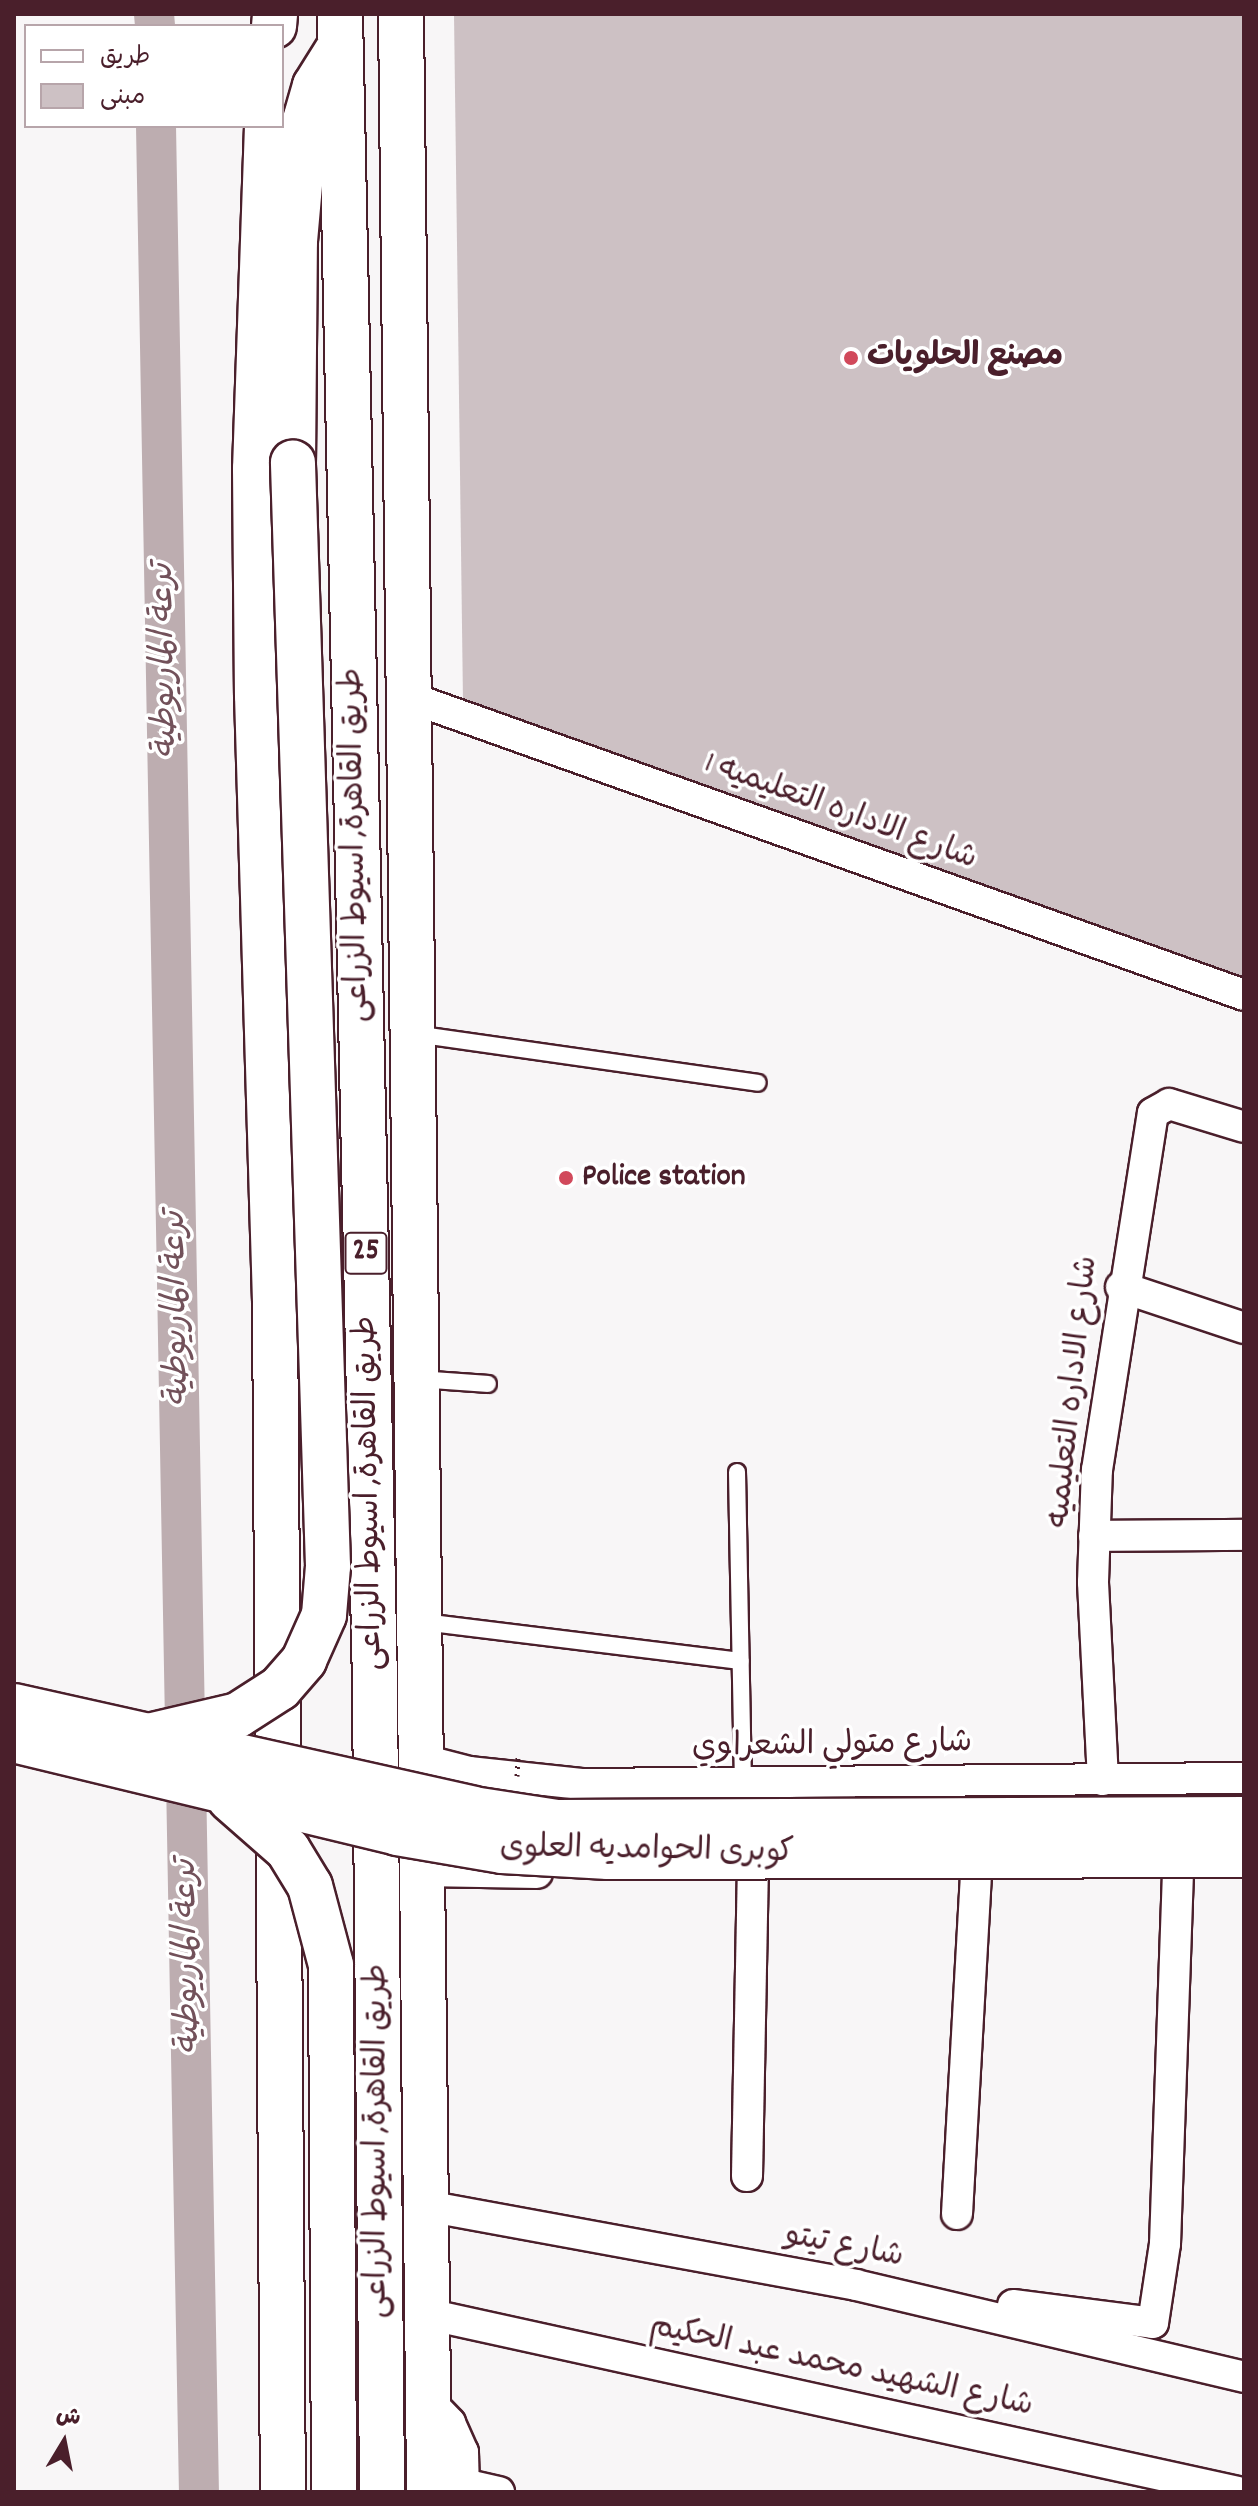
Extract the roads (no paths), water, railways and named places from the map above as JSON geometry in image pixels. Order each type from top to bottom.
[{"type":"main road","name":"طريق القاهرة, اسيوط الزراعى","points":[[401,14],[419,1379],[428,2400],[452,2489]]},
{"type":"main road","name":"طريق القاهرة, اسيوط الزراعى","points":[[341,29],[376,1747],[382,2492]]},
{"type":"main road","points":[[149,1736],[238,1715],[280,1688],[304,1660],[324,1615],[328,1550],[293,463],[295,241],[306,117],[315,86],[341,29]]},
{"type":"main road","points":[[267,128],[255,469],[256,680],[275,1301],[283,2492]]},
{"type":"main road","name":"كوبرى الحوامديه العلوى","points":[[14,1706],[473,1809],[599,1826],[1244,1819]]},
{"type":"main road","name":"كوبرى الحوامديه العلوى","points":[[14,1740],[222,1793],[449,1843],[555,1855],[1244,1855]]},
{"type":"main road","points":[[222,1793],[288,1850],[310,1886],[327,1938],[335,2060],[334,2492]]},
{"type":"street","name":"شارع الاداره التعليميه 1","points":[[411,698],[1244,995]]},
{"type":"street","name":"شارع الاداره التعليميه","points":[[1103,1780],[1094,1536],[1121,1287],[1156,1106],[1169,1104],[1244,1127]]},
{"type":"street","points":[[1121,1287],[1244,1328]]},
{"type":"street","points":[[1094,1536],[1244,1535]]},
{"type":"street","name":"شارع متولي الشعراوي","points":[[423,1760],[469,1772],[581,1784],[743,1785],[1244,1778]]},
{"type":"street","points":[[423,1871],[1244,1877]]},
{"type":"street","points":[[747,2176],[753,1875]]},
{"type":"street","points":[[957,2214],[976,1876]]},
{"type":"street","points":[[856,2285],[1153,2323],[1165,2244],[1178,1876]]},
{"type":"street","name":"شارع تيتو","points":[[426,2206],[856,2285],[1244,2377]]},
{"type":"street","name":"شارع الشهيد محمد عبد الحكيم","points":[[427,2314],[1238,2492]]},
{"type":"street","points":[[452,2489],[499,2492]]},
{"type":"lane","points":[[415,1034],[758,1083]]},
{"type":"lane","points":[[419,1379],[488,1384]]},
{"type":"lane","points":[[737,1472],[743,1785]]},
{"type":"lane","points":[[421,1622],[741,1661]]},
{"type":"waterway","name":"ترعة الماريوطية","points":[[154,14],[155,24]]},
{"type":"waterway","name":"ترعة الماريوطية","points":[[156,128],[199,2492]]},
{"type":"place","name":"مصنع الحلويات","points":[[851,358]]},
{"type":"place","name":"Police station","points":[[566,1178]]}]
